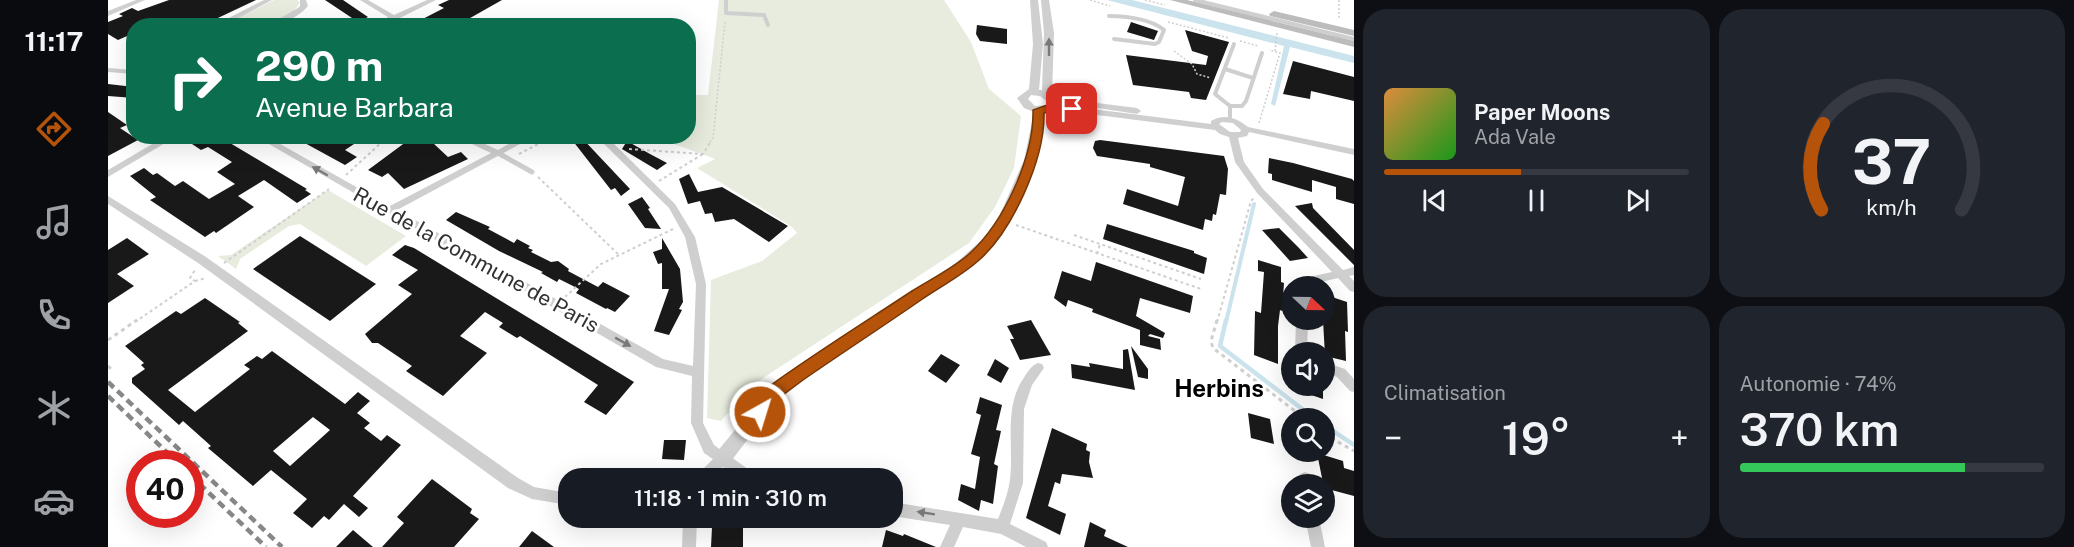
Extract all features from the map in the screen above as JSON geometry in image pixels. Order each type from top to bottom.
[{"type":"main road","points":[[1175,0],[1354,44]]},
{"type":"main road","points":[[1216,0],[1354,33]]},
{"type":"street","points":[[108,14],[142,0]]},
{"type":"street","points":[[231,18],[269,0]]},
{"type":"street","points":[[286,18],[301,10],[304,6],[303,0]]},
{"type":"street","points":[[367,1],[392,17],[433,0]]},
{"type":"street","points":[[1034,0],[1038,44],[1034,92]]},
{"type":"street","points":[[1044,0],[1049,33],[1051,100],[1048,110],[1029,107],[1023,101],[1025,93],[1034,92],[1051,100],[1216,125],[1233,136],[1241,135],[1245,129]]},
{"type":"street","points":[[108,70],[126,71]]},
{"type":"street","points":[[713,468],[777,390],[823,356],[967,262],[990,240],[1004,221],[1030,160],[1039,123],[1039,110]]},
{"type":"street","points":[[1216,125],[1220,119],[1230,119],[1245,129],[1354,152]]},
{"type":"street","points":[[1233,136],[1240,162],[1260,191],[1354,288]]},
{"type":"street","points":[[108,174],[159,144]]},
{"type":"street","name":"Rue de la Commune de Paris","points":[[273,144],[660,363],[698,372]]},
{"type":"street","points":[[477,144],[498,153]]},
{"type":"street","points":[[389,210],[515,144]]},
{"type":"street","points":[[608,144],[672,206],[690,237],[701,284],[696,423],[709,449],[735,468]]},
{"type":"street","points":[[108,199],[214,269],[513,483],[532,493],[558,497]]},
{"type":"street","points":[[1327,276],[1354,271]]},
{"type":"street","points":[[1002,527],[1016,483],[1016,418],[1019,397],[1029,378],[1038,368]]},
{"type":"street","points":[[1335,371],[1341,373],[1354,387]]},
{"type":"street","points":[[903,511],[1002,527],[1041,547]]},
{"type":"street","points":[[947,547],[960,519]]},
{"type":"street","points":[[688,547],[689,528]]},
{"type":"street","points":[[1314,528],[1318,547]]},
{"type":"lane","points":[[726,0],[726,13],[764,15],[768,25]]},
{"type":"lane","points":[[1195,0],[1354,39]]},
{"type":"lane","points":[[1109,16],[1123,16],[1159,26],[1164,30],[1159,42],[1155,44],[1114,39]]},
{"type":"lane","points":[[1234,44],[1215,94],[1230,106],[1242,106],[1262,53]]},
{"type":"lane","points":[[1225,69],[1253,78]]},
{"type":"lane","points":[[1230,106],[1230,119]]},
{"type":"lane","points":[[498,153],[532,172]]},
{"type":"path","points":[[1090,0],[1110,6]]},
{"type":"path","points":[[1339,0],[1339,22]]},
{"type":"path","points":[[651,186],[703,154],[713,138],[726,13]]},
{"type":"path","points":[[1164,21],[1280,53],[1259,125],[1254,126]]},
{"type":"path","points":[[1275,51],[1277,32]]},
{"type":"path","points":[[1174,51],[1192,64],[1197,74],[1220,81]]},
{"type":"path","points":[[344,177],[379,144]]},
{"type":"path","points":[[611,147],[703,154]]},
{"type":"path","points":[[532,172],[618,254]]},
{"type":"path","points":[[214,269],[329,189]]},
{"type":"path","points":[[1260,191],[1251,201],[1211,341],[1213,348],[1219,354],[1291,408]]},
{"type":"path","points":[[1004,221],[1201,289]]},
{"type":"path","points":[[557,306],[587,275],[618,254],[683,224]]},
{"type":"path","points":[[1074,235],[1201,279]]},
{"type":"path","points":[[1097,254],[1100,244]]},
{"type":"path","points":[[108,340],[195,281],[190,278]]},
{"type":"path","points":[[108,366],[112,370]]},
{"type":"path","points":[[1335,440],[1354,451]]},
{"type":"shaded area","points":[[274,0],[300,2],[284,18],[237,18]]},
{"type":"shaded area","points":[[719,0],[944,0],[971,42],[989,89],[1021,116],[1014,168],[995,207],[969,243],[754,384],[721,421],[707,418],[711,280],[762,261],[797,233],[792,227],[697,168],[715,159],[674,144],[696,144],[696,95],[708,95]]},
{"type":"shaded area","points":[[328,190],[406,236],[366,266],[300,224],[289,226],[240,259],[236,269],[218,256],[231,255]]},
{"type":"water","points":[[1107,0],[1132,0],[1354,56],[1354,63],[1290,47],[1275,106],[1271,104],[1284,46]]},
{"type":"building","points":[[169,0],[256,0],[218,18],[126,18],[126,36],[118,40],[108,34],[108,22],[123,16],[119,14],[132,8],[138,11]]},
{"type":"building","points":[[325,0],[343,0],[368,17],[352,18]]},
{"type":"building","points":[[449,0],[502,0],[470,18],[425,18],[444,8],[438,5]]},
{"type":"building","points":[[1131,22],[1158,31],[1154,40],[1127,32]]},
{"type":"building","points":[[977,25],[1007,29],[1007,44],[980,41],[976,34]]},
{"type":"building","points":[[1185,30],[1229,42],[1206,100],[1191,98],[1189,92],[1133,85],[1126,55],[1206,65],[1208,56],[1192,51]]},
{"type":"building","points":[[1293,61],[1354,77],[1354,101],[1311,91],[1310,99],[1283,94]]},
{"type":"building","points":[[108,84],[126,86],[126,97],[108,96]]},
{"type":"building","points":[[108,112],[126,124],[120,128],[126,132],[126,144],[130,144],[108,156]]},
{"type":"building","points":[[1095,141],[1224,156],[1228,169],[1226,195],[1220,194],[1216,215],[1213,214],[1212,221],[1205,219],[1203,230],[1123,204],[1127,189],[1178,206],[1185,177],[1150,167],[1150,164],[1097,156],[1093,148]]},
{"type":"building","points":[[192,144],[232,144],[307,189],[305,190],[311,194],[297,203],[264,180],[238,196],[254,207],[216,233],[214,231],[205,237],[150,200],[156,197],[130,176],[144,168],[153,175],[157,173],[175,186],[183,181],[209,199],[235,184],[217,172],[232,162],[208,147],[201,150]]},
{"type":"building","points":[[307,144],[354,144],[345,150],[357,157],[345,165]]},
{"type":"building","points":[[403,144],[434,144],[448,157],[461,152],[468,159],[404,189],[388,173],[382,177],[368,170]]},
{"type":"building","points":[[575,144],[588,144],[630,189],[621,196],[615,188],[611,190]]},
{"type":"building","points":[[625,144],[632,144],[667,163],[657,170],[622,149]]},
{"type":"building","points":[[1269,158],[1352,179],[1354,181],[1354,204],[1336,199],[1336,187],[1312,180],[1312,192],[1272,180],[1272,174],[1268,173]]},
{"type":"building","points":[[689,174],[698,192],[722,187],[788,226],[769,242],[734,219],[715,222],[712,213],[705,214],[700,201],[688,204],[679,179]]},
{"type":"building","points":[[642,197],[661,229],[645,228],[628,204]]},
{"type":"building","points":[[1312,203],[1313,208],[1354,250],[1354,265],[1295,206]]},
{"type":"building","points":[[456,212],[490,227],[488,229],[514,243],[517,239],[530,246],[528,248],[533,250],[531,252],[551,262],[558,261],[569,269],[568,271],[598,287],[603,282],[630,296],[615,312],[606,309],[576,293],[579,289],[559,279],[557,282],[541,273],[543,272],[499,251],[446,220]]},
{"type":"building","points":[[1107,224],[1194,251],[1207,258],[1204,274],[1103,239]]},
{"type":"building","points":[[1279,228],[1308,258],[1290,261],[1262,230]]},
{"type":"building","points":[[300,236],[376,284],[330,321],[253,269]]},
{"type":"building","points":[[127,238],[149,254],[117,274],[134,286],[108,303],[108,250]]},
{"type":"building","points":[[662,238],[680,269],[683,302],[679,309],[682,310],[669,335],[654,331],[669,289],[662,289],[662,263],[658,264],[653,252],[662,249]]},
{"type":"building","points":[[405,245],[414,248],[634,382],[606,415],[584,402],[598,385],[520,336],[517,338],[499,327],[503,323],[485,312],[460,336],[487,353],[443,396],[406,371],[412,366],[378,343],[372,343],[365,334],[412,294],[398,285],[418,270],[392,255]]},
{"type":"building","points":[[1258,260],[1281,267],[1278,364],[1254,355],[1255,311],[1261,313],[1264,272],[1258,271]]},
{"type":"building","points":[[1096,262],[1193,296],[1190,313],[1140,298],[1136,316],[1165,333],[1163,338],[1150,334],[1148,336],[1160,339],[1161,350],[1140,345],[1140,330],[1092,312],[1093,309],[1068,300],[1066,307],[1054,298],[1062,271],[1091,281]]},
{"type":"building","points":[[205,298],[240,322],[238,323],[248,331],[168,390],[195,412],[250,369],[244,365],[257,356],[262,359],[272,351],[345,404],[358,392],[370,401],[357,413],[370,423],[364,428],[381,441],[387,435],[401,445],[353,496],[368,508],[359,517],[344,504],[329,520],[324,516],[312,528],[293,513],[307,499],[271,470],[253,486],[208,448],[211,446],[183,421],[179,425],[132,383],[132,378],[145,369],[141,365],[144,363],[125,346],[176,311],[181,314]],"holes":[[[313,417],[330,430],[290,466],[273,451]]]},
{"type":"building","points":[[1335,298],[1347,302],[1346,361],[1335,358],[1335,342],[1324,342],[1324,330],[1335,330]]},
{"type":"building","points":[[1031,320],[1051,355],[1020,360],[1010,339],[1014,339],[1007,326]]},
{"type":"building","points":[[1131,346],[1148,369],[1148,379],[1138,377]]},
{"type":"building","points":[[1128,349],[1135,390],[1072,378],[1071,364],[1090,367],[1089,363],[1123,369],[1123,350]]},
{"type":"building","points":[[941,354],[960,365],[946,383],[928,371]]},
{"type":"building","points":[[995,359],[1009,368],[1001,383],[987,375]]},
{"type":"building","points":[[980,397],[1002,405],[996,430],[1001,431],[994,464],[998,466],[993,504],[981,500],[979,511],[958,500],[961,484],[975,489],[980,457],[971,454],[981,415],[976,413]]},
{"type":"building","points":[[1248,413],[1270,419],[1274,444],[1251,438]]},
{"type":"building","points":[[1052,428],[1087,444],[1086,450],[1090,452],[1089,462],[1093,478],[1062,474],[1060,484],[1055,482],[1048,506],[1066,514],[1060,535],[1026,518]]},
{"type":"building","points":[[664,440],[686,440],[684,460],[662,459]]},
{"type":"building","points":[[1335,459],[1343,461],[1344,468],[1354,471],[1354,496],[1335,491],[1335,474],[1321,474],[1319,462],[1335,462]]},
{"type":"building","points":[[432,479],[472,509],[470,513],[479,519],[454,547],[382,547],[404,523],[397,517]]},
{"type":"building","points":[[1090,522],[1106,530],[1104,536],[1128,547],[1084,547]]},
{"type":"building","points":[[712,528],[743,528],[743,547],[711,547]]},
{"type":"building","points":[[353,530],[373,547],[336,547]]},
{"type":"building","points":[[886,530],[903,536],[904,534],[936,547],[882,547]]},
{"type":"building","points":[[532,531],[554,547],[519,547]]},
{"type":"waterway","points":[[1226,322],[1254,204]]},
{"type":"waterway","points":[[1226,320],[1220,346],[1301,408]]},
{"type":"waterway","points":[[1335,432],[1354,445]]},
{"type":"railway","points":[[108,382],[282,547]]},
{"type":"railway","points":[[108,396],[164,450]]},
{"type":"railway","points":[[204,488],[266,547]]},
{"type":"district","name":"Herbins","points":[[1219,389]]},
{"type":"route","points":[[760,412],[777,390],[823,356],[865,331],[974,258],[1004,221],[1017,194],[1030,160],[1039,123],[1039,110],[1044,111],[1053,107],[1072,109]]}]
